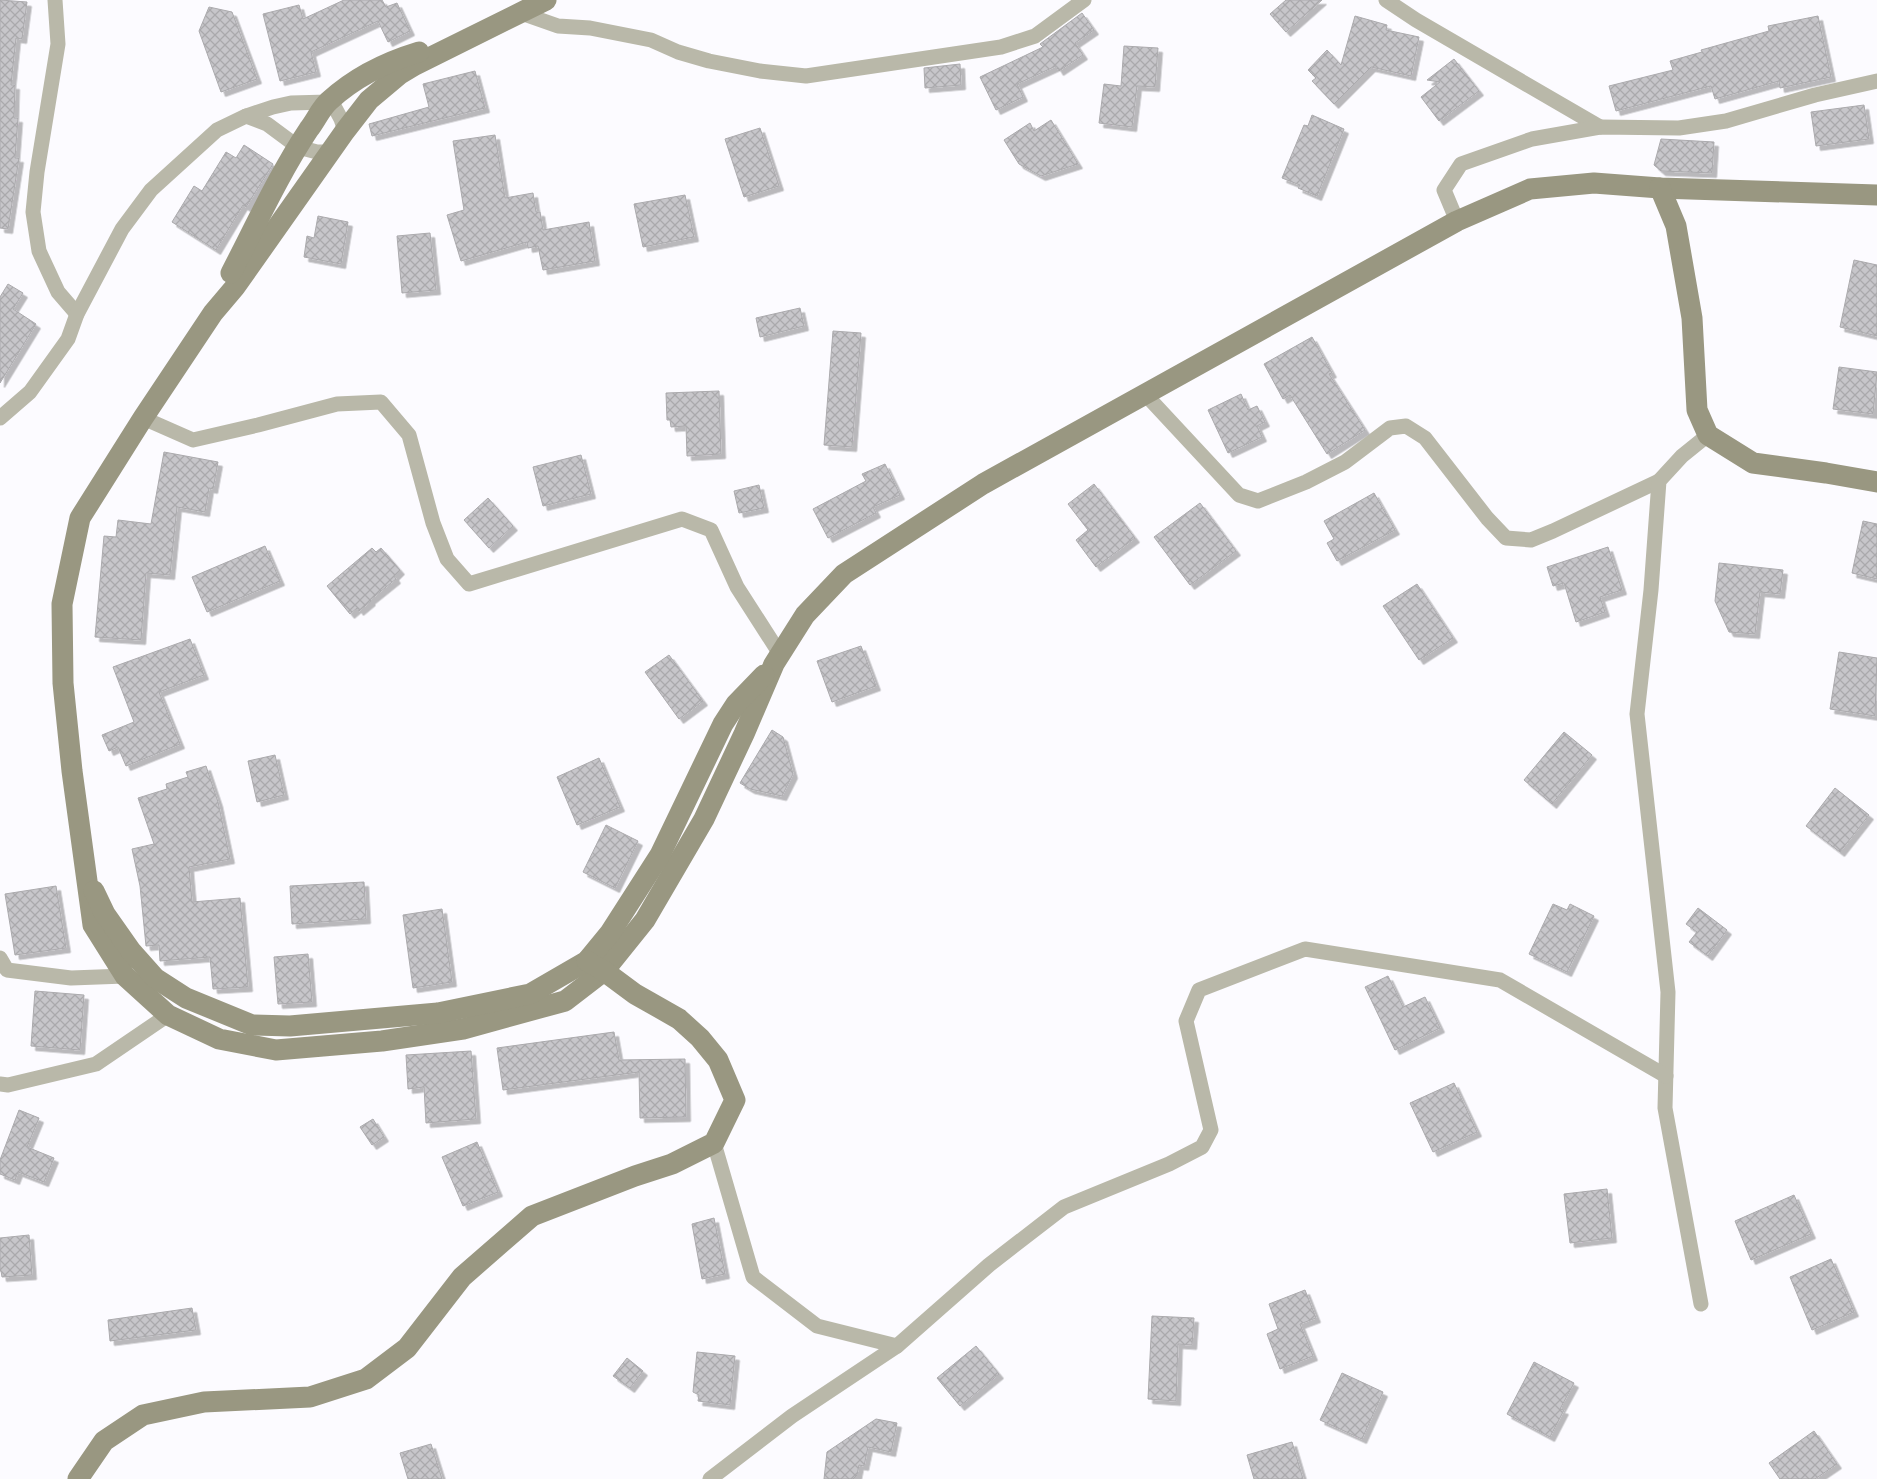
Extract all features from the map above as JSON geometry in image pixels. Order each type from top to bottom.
[{"type":"main road","points":[[546,0],[400,74],[369,100],[235,287],[213,313],[143,418],[80,518],[62,604],[63,683],[85,873],[93,924],[125,976],[168,1015],[219,1039],[276,1050],[382,1041],[463,1029],[564,1002],[596,966],[644,920],[704,819],[777,659],[805,615],[844,574],[983,484],[1457,221],[1530,189],[1594,183],[1660,188],[1877,195]]},
{"type":"main road","points":[[213,313],[227,280],[298,146],[328,102],[356,80],[387,63],[470,37]]},
{"type":"main road","points":[[1660,188],[1676,226],[1692,318],[1697,410],[1708,435],[1753,463],[1877,482]]},
{"type":"main road","points":[[85,873],[105,914],[131,951],[155,978],[186,998],[252,1025],[290,1026],[438,1013],[530,994],[596,966]]},
{"type":"main road","points":[[78,1479],[104,1441],[143,1415],[204,1402],[310,1397],[366,1379],[407,1348],[462,1277],[532,1216],[635,1176],[672,1164],[714,1143],[735,1100],[718,1060],[700,1038],[678,1019],[635,994],[596,966]]},
{"type":"street","points":[[55,0],[58,44],[37,172],[33,212],[39,251],[58,292],[77,314]]},
{"type":"street","points":[[522,13],[558,26],[590,28],[651,40],[678,52],[709,61],[760,71],[806,76],[1001,47],[1035,36],[1084,0]]},
{"type":"street","points":[[1386,0],[1416,20],[1600,127]]},
{"type":"street","points":[[1457,221],[1444,190],[1461,164],[1532,139],[1600,127],[1679,128],[1726,121],[1814,95],[1877,81]]},
{"type":"street","points":[[0,418],[30,392],[68,340],[77,314],[122,229],[151,190],[217,130],[246,116],[273,107],[291,103],[328,102],[334,106],[345,131]]},
{"type":"street","points":[[246,116],[267,124],[298,146],[317,152],[330,152]]},
{"type":"street","points":[[1145,394],[1239,494],[1258,501],[1306,482],[1345,462],[1390,428],[1406,426],[1424,438],[1487,518],[1506,538],[1531,540],[1659,480],[1682,456],[1708,435]]},
{"type":"street","points":[[143,418],[193,440],[337,404],[381,402],[409,435],[433,523],[447,559],[469,584],[682,519],[711,530],[737,587],[777,659]]},
{"type":"street","points":[[1659,480],[1637,714],[1668,992],[1665,1108],[1701,1304]]},
{"type":"street","points":[[710,1479],[792,1416],[897,1346],[989,1265],[1064,1207],[1169,1164],[1202,1147],[1211,1130],[1186,1021],[1198,990],[1305,949],[1500,980],[1666,1076]]},
{"type":"street","points":[[0,958],[7,970],[71,978],[125,976]]},
{"type":"street","points":[[0,1084],[8,1085],[96,1064],[168,1015]]},
{"type":"street","points":[[714,1143],[753,1276],[817,1326],[897,1346]]},
{"type":"building","points":[[0,0],[27,2],[22,39],[16,38],[11,85],[15,85],[14,118],[18,118],[15,158],[19,158],[8,229],[0,228]]},
{"type":"building","points":[[344,0],[382,0],[386,7],[397,3],[410,31],[388,42],[378,21],[311,52],[316,72],[280,81],[263,14],[299,5],[303,19]]},
{"type":"building","points":[[1286,0],[1322,0],[1286,32],[1270,14]]},
{"type":"building","points":[[209,7],[232,12],[257,79],[221,92],[199,31]]},
{"type":"building","points":[[1082,13],[1094,30],[1075,43],[1083,55],[1059,71],[1056,66],[1017,84],[1023,97],[996,110],[980,77],[1043,47],[1040,44]]},
{"type":"building","points":[[1355,16],[1387,25],[1386,30],[1419,37],[1411,76],[1371,67],[1334,104],[1312,81],[1316,78],[1308,70],[1327,50],[1341,65]]},
{"type":"building","points":[[1818,16],[1831,77],[1780,88],[1779,81],[1715,99],[1711,86],[1616,111],[1609,86],[1673,70],[1670,61],[1702,52],[1701,50],[1769,31],[1768,26]]},
{"type":"building","points":[[1124,46],[1158,48],[1155,87],[1137,86],[1132,127],[1099,123],[1104,84],[1121,86]]},
{"type":"building","points":[[1454,59],[1479,91],[1439,121],[1421,97],[1440,82],[1427,80]]},
{"type":"building","points":[[960,64],[961,85],[925,88],[924,68]]},
{"type":"building","points":[[475,71],[485,108],[372,136],[369,124],[429,107],[423,84]]},
{"type":"building","points":[[1864,105],[1869,139],[1816,146],[1811,112]]},
{"type":"building","points":[[1312,115],[1344,129],[1317,196],[1298,188],[1300,185],[1282,178],[1304,125],[1308,126]]},
{"type":"building","points":[[1051,120],[1078,164],[1041,176],[1019,164],[1004,140],[1030,123],[1034,131]]},
{"type":"building","points":[[760,128],[779,186],[744,197],[725,139]]},
{"type":"building","points":[[495,135],[505,198],[533,193],[536,212],[540,212],[543,230],[589,222],[595,261],[543,270],[538,246],[528,248],[527,242],[461,261],[447,215],[464,210],[453,141]]},
{"type":"building","points":[[1661,139],[1714,142],[1712,173],[1661,171],[1654,165]]},
{"type":"building","points":[[244,145],[273,164],[246,207],[243,205],[216,250],[172,222],[194,186],[202,191],[226,152],[236,158]]},
{"type":"building","points":[[685,195],[694,237],[643,247],[634,204]]},
{"type":"building","points":[[318,216],[348,222],[341,264],[304,257],[307,236],[314,238]]},
{"type":"building","points":[[430,233],[436,290],[402,293],[397,236]]},
{"type":"building","points":[[1854,260],[1877,265],[1877,336],[1840,327]]},
{"type":"building","points":[[8,284],[23,293],[13,309],[36,324],[0,383],[0,297]]},
{"type":"building","points":[[800,308],[804,326],[760,337],[756,318]]},
{"type":"building","points":[[833,331],[861,333],[852,447],[824,445]]},
{"type":"building","points":[[1312,337],[1332,373],[1329,374],[1365,430],[1327,454],[1290,395],[1283,399],[1264,364]]},
{"type":"building","points":[[1839,367],[1877,372],[1873,414],[1833,409]]},
{"type":"building","points":[[719,391],[721,454],[687,456],[686,426],[671,427],[670,420],[667,420],[666,393]]},
{"type":"building","points":[[1241,394],[1248,410],[1257,406],[1265,422],[1257,426],[1262,437],[1228,453],[1208,410]]},
{"type":"building","points":[[164,452],[218,462],[213,489],[209,488],[205,512],[177,507],[170,575],[146,573],[141,640],[95,637],[104,536],[116,537],[118,520],[151,524]]},
{"type":"building","points":[[581,455],[591,494],[543,506],[533,467]]},
{"type":"building","points":[[885,464],[900,495],[873,507],[876,513],[828,538],[813,509],[866,481],[862,474]]},
{"type":"building","points":[[1094,484],[1135,538],[1096,567],[1076,540],[1088,530],[1068,504]]},
{"type":"building","points":[[759,485],[764,508],[739,513],[734,491]]},
{"type":"building","points":[[1374,493],[1395,530],[1337,561],[1327,543],[1334,539],[1324,521]]},
{"type":"building","points":[[488,498],[513,526],[489,548],[464,520]]},
{"type":"building","points":[[1200,503],[1236,551],[1190,585],[1154,537]]},
{"type":"building","points":[[1863,521],[1877,524],[1877,579],[1852,573]]},
{"type":"building","points":[[265,546],[280,581],[207,612],[192,577]]},
{"type":"building","points":[[1608,547],[1622,590],[1600,597],[1605,612],[1576,622],[1564,583],[1553,586],[1547,567]]},
{"type":"building","points":[[372,548],[376,552],[381,548],[400,570],[394,576],[396,579],[371,601],[359,611],[357,608],[350,614],[327,586]]},
{"type":"building","points":[[1719,563],[1783,570],[1780,594],[1760,592],[1755,634],[1729,632],[1715,601]]},
{"type":"building","points":[[1417,584],[1453,638],[1419,660],[1383,606]]},
{"type":"building","points":[[190,639],[204,675],[159,692],[180,744],[126,766],[118,747],[109,751],[102,735],[134,722],[113,667]]},
{"type":"building","points":[[861,646],[876,686],[832,702],[817,661]]},
{"type":"building","points":[[1839,652],[1877,658],[1875,716],[1830,709]]},
{"type":"building","points":[[669,655],[703,701],[679,719],[645,672]]},
{"type":"building","points":[[772,730],[783,737],[793,774],[782,796],[750,789],[740,783]]},
{"type":"building","points":[[1564,732],[1592,755],[1552,804],[1524,780]]},
{"type":"building","points":[[275,755],[284,795],[257,802],[248,761]]},
{"type":"building","points":[[599,758],[620,807],[577,825],[557,777]]},
{"type":"building","points":[[206,766],[218,802],[230,859],[189,867],[192,902],[240,898],[248,987],[213,989],[210,957],[160,961],[159,945],[146,946],[140,886],[132,849],[154,844],[138,798],[167,789],[166,784],[188,777],[186,772]]},
{"type":"building","points":[[1835,788],[1869,815],[1840,852],[1806,826]]},
{"type":"building","points":[[606,825],[638,841],[615,888],[583,872]]},
{"type":"building","points":[[364,882],[366,919],[292,924],[290,886]]},
{"type":"building","points":[[56,886],[66,948],[15,955],[5,894]]},
{"type":"building","points":[[1553,904],[1567,910],[1570,904],[1594,916],[1567,972],[1529,954]]},
{"type":"building","points":[[1698,908],[1727,930],[1708,956],[1689,942],[1697,932],[1686,924]]},
{"type":"building","points":[[442,909],[452,982],[413,988],[403,915]]},
{"type":"building","points":[[308,954],[312,1002],[278,1004],[274,957]]},
{"type":"building","points":[[1388,976],[1403,1007],[1425,997],[1440,1028],[1395,1050],[1365,987]]},
{"type":"building","points":[[35,991],[84,995],[80,1050],[31,1046]]},
{"type":"building","points":[[614,1032],[619,1060],[685,1059],[686,1117],[640,1118],[639,1072],[503,1090],[497,1048]]},
{"type":"building","points":[[471,1051],[476,1119],[426,1123],[424,1087],[408,1089],[406,1055]]},
{"type":"building","points":[[1454,1083],[1477,1132],[1433,1152],[1410,1103]]},
{"type":"building","points":[[19,1110],[39,1118],[27,1147],[54,1158],[44,1182],[18,1172],[15,1180],[0,1174],[0,1160]]},
{"type":"building","points":[[373,1119],[384,1137],[372,1145],[360,1127]]},
{"type":"building","points":[[477,1142],[498,1192],[463,1206],[442,1157]]},
{"type":"building","points":[[1607,1189],[1612,1238],[1570,1243],[1564,1194]]},
{"type":"building","points":[[1794,1195],[1811,1234],[1751,1260],[1735,1221]]},
{"type":"building","points":[[714,1218],[725,1274],[702,1279],[692,1224]]},
{"type":"building","points":[[29,1235],[32,1275],[2,1277],[0,1271],[0,1238]]},
{"type":"building","points":[[1831,1259],[1854,1312],[1812,1330],[1790,1277]]},
{"type":"building","points":[[1305,1290],[1316,1318],[1300,1324],[1313,1356],[1280,1369],[1267,1334],[1278,1329],[1269,1304]]},
{"type":"building","points":[[192,1308],[196,1330],[110,1341],[108,1320]]},
{"type":"building","points":[[1152,1316],[1194,1318],[1192,1345],[1178,1344],[1176,1401],[1148,1399]]},
{"type":"building","points":[[976,1346],[999,1374],[960,1406],[937,1378]]},
{"type":"building","points":[[697,1352],[735,1356],[730,1405],[698,1401],[699,1395],[693,1392]]},
{"type":"building","points":[[627,1358],[643,1371],[630,1388],[613,1376]]},
{"type":"building","points":[[1534,1362],[1574,1383],[1560,1409],[1564,1410],[1550,1437],[1507,1414]]},
{"type":"building","points":[[1342,1373],[1383,1392],[1362,1439],[1320,1420]]},
{"type":"building","points":[[876,1419],[897,1423],[891,1452],[868,1447],[864,1466],[859,1465],[857,1475],[853,1479],[824,1479],[827,1452]]},
{"type":"building","points":[[1814,1431],[1837,1464],[1815,1479],[1780,1479],[1769,1463]]},
{"type":"building","points":[[1292,1442],[1303,1479],[1254,1479],[1247,1455]]},
{"type":"building","points":[[431,1444],[442,1479],[408,1479],[400,1453]]}]
